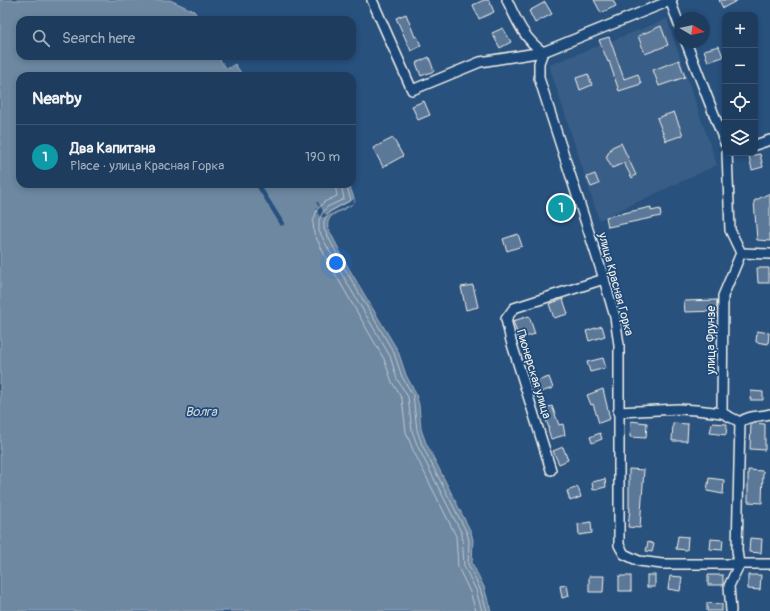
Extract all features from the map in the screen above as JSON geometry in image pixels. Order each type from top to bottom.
[{"type":"street","points":[[372,0],[412,90],[480,62],[543,52],[670,0],[675,12]]},
{"type":"street","points":[[507,0],[522,33],[532,45],[543,52]]},
{"type":"street","points":[[688,48],[722,135]]},
{"type":"street","name":"улица Красная Горка","points":[[543,52],[539,63],[539,78],[604,279],[619,344],[619,546],[624,554],[639,561],[662,564],[770,564]]},
{"type":"street","points":[[758,144],[770,140]]},
{"type":"street","points":[[728,156],[730,230],[741,253],[770,254]]},
{"type":"street","name":"улица Фрунзе","points":[[722,413],[723,296],[741,253]]},
{"type":"street","name":"Пионерская улица","points":[[551,470],[510,341],[506,319],[514,308],[604,279]]},
{"type":"street","points":[[618,412],[678,409],[722,413],[740,422]]},
{"type":"street","points":[[731,611],[729,586],[739,565],[737,550],[740,422],[746,416],[770,414]]},
{"type":"shaded area","points":[[667,19],[674,39],[674,48],[677,48],[717,165],[599,220],[549,65]]},
{"type":"water","name":"Волга","points":[[0,0],[170,0],[194,11],[197,16],[16,16],[16,60],[220,60],[227,69],[235,64],[240,72],[16,72],[16,188],[350,188],[355,201],[330,218],[328,228],[348,267],[398,351],[406,375],[416,394],[419,405],[421,429],[426,443],[471,532],[473,540],[472,563],[484,587],[491,611],[0,611]]},
{"type":"pier","points":[[257,188],[262,188],[285,224],[281,226]]},
{"type":"pier","points":[[355,199],[354,203],[324,217],[320,217],[316,209],[319,207],[316,202],[318,202],[325,215]]},
{"type":"building","points":[[484,0],[489,0],[494,12],[479,19],[473,5]]},
{"type":"building","points":[[594,0],[613,0],[616,6],[601,13]]},
{"type":"building","points":[[719,0],[738,0],[723,8]]},
{"type":"building","points":[[545,2],[552,14],[535,23],[529,11]]},
{"type":"building","points":[[406,14],[415,37],[417,36],[421,46],[411,51],[396,18]]},
{"type":"building","points":[[661,26],[668,45],[645,54],[638,36]]},
{"type":"building","points":[[503,28],[511,42],[500,48],[492,33]]},
{"type":"building","points":[[609,37],[624,79],[638,74],[641,84],[619,91],[609,61],[608,62],[599,40]]},
{"type":"building","points":[[719,46],[722,57],[708,62],[704,50]]},
{"type":"building","points":[[429,57],[434,71],[421,76],[416,63]]},
{"type":"building","points":[[679,60],[685,77],[659,86],[653,70]]},
{"type":"building","points":[[588,74],[592,85],[580,90],[576,78]]},
{"type":"building","points":[[424,101],[430,115],[418,120],[412,106]]},
{"type":"building","points":[[674,112],[683,135],[666,141],[657,118]]},
{"type":"building","points":[[393,138],[403,156],[383,167],[373,148]]},
{"type":"building","points":[[621,143],[636,175],[632,178],[624,163],[612,168],[606,157],[612,147]]},
{"type":"building","points":[[760,154],[763,167],[752,170],[749,156],[758,156]]},
{"type":"building","points":[[595,174],[599,184],[591,187],[587,177]]},
{"type":"building","points":[[770,193],[770,241],[757,240],[754,201]]},
{"type":"building","points":[[565,196],[571,214],[558,219],[551,201]]},
{"type":"building","points":[[651,207],[651,211],[660,209],[661,216],[608,227],[606,217]]},
{"type":"building","points":[[518,234],[522,246],[507,251],[503,239]]},
{"type":"building","points":[[757,268],[769,268],[769,283],[758,283]]},
{"type":"building","points":[[473,285],[478,307],[466,310],[461,287]]},
{"type":"building","points":[[563,299],[568,314],[554,318],[549,304]]},
{"type":"building","points":[[717,300],[717,311],[685,312],[684,301]]},
{"type":"building","points":[[529,316],[535,334],[519,339],[513,321]]},
{"type":"building","points":[[602,326],[605,336],[589,341],[586,331]]},
{"type":"building","points":[[757,331],[769,333],[768,344],[756,342]]},
{"type":"building","points":[[603,358],[606,368],[590,372],[587,362]]},
{"type":"building","points":[[549,377],[553,388],[538,393],[534,382]]},
{"type":"building","points":[[603,389],[610,419],[599,423],[593,404],[591,405],[587,395]]},
{"type":"building","points":[[751,391],[763,392],[763,400],[750,400]]},
{"type":"building","points":[[552,406],[559,425],[563,424],[565,435],[551,439],[549,428],[542,409]]},
{"type":"building","points":[[631,421],[647,423],[646,438],[630,437]]},
{"type":"building","points":[[673,423],[688,424],[687,441],[672,441]]},
{"type":"building","points":[[712,423],[727,424],[726,435],[710,433]]},
{"type":"building","points":[[751,423],[765,424],[765,450],[750,449]]},
{"type":"building","points":[[600,433],[602,439],[592,443],[590,437]]},
{"type":"building","points":[[563,447],[568,460],[559,464],[553,451]]},
{"type":"building","points":[[629,469],[644,470],[640,528],[628,527],[630,508]]},
{"type":"building","points":[[748,470],[763,471],[762,503],[748,502]]},
{"type":"building","points":[[709,478],[724,480],[723,494],[707,491]]},
{"type":"building","points":[[605,479],[606,487],[593,490],[592,482]]},
{"type":"building","points":[[578,487],[581,497],[570,501],[567,491]]},
{"type":"building","points":[[591,522],[592,533],[579,535],[578,524]]},
{"type":"building","points":[[678,536],[688,537],[687,550],[676,549]]},
{"type":"building","points":[[750,538],[762,539],[761,553],[749,552]]},
{"type":"building","points":[[711,539],[723,540],[722,550],[710,549]]},
{"type":"building","points":[[648,542],[654,544],[652,552],[646,551]]},
{"type":"building","points":[[647,575],[655,575],[655,587],[647,587]]},
{"type":"building","points":[[708,575],[723,575],[723,585],[708,585]]},
{"type":"building","points":[[748,575],[761,575],[760,590],[748,589]]},
{"type":"building","points":[[589,576],[604,576],[603,592],[589,592]]},
{"type":"building","points":[[619,576],[631,576],[631,591],[619,591]]},
{"type":"building","points":[[670,576],[682,577],[680,591],[668,589]]},
{"type":"building","points":[[567,585],[569,596],[562,598],[560,586]]},
{"type":"building","points":[[707,603],[722,604],[722,611],[707,611]]},
{"type":"place","name":"Два Капитана","points":[[561,208]]}]
